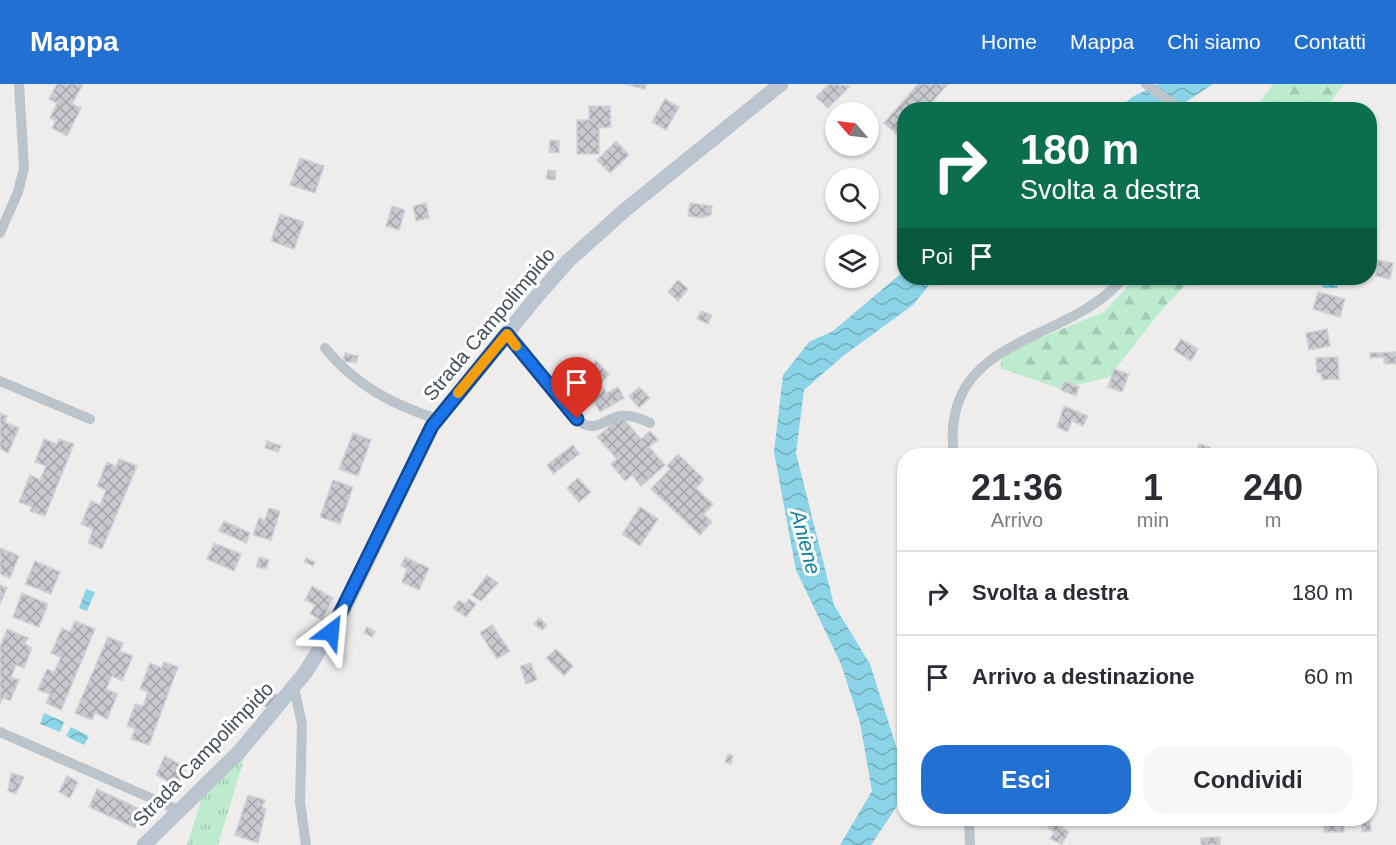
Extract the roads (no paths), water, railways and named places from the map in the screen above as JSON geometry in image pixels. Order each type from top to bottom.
[{"type":"street","points":[[0,233],[18,192],[24,168],[19,84]]},
{"type":"street","name":"Strada Campolimpido","points":[[144,845],[239,752],[294,688],[344,609],[437,419],[552,277],[579,251],[781,84]]},
{"type":"street","points":[[1146,84],[1170,102]]},
{"type":"street","points":[[954,448],[959,406],[981,367],[1000,352],[1027,337],[1094,306],[1116,285]]},
{"type":"street","points":[[507,334],[583,424],[595,427],[624,414],[634,415],[650,423]]},
{"type":"street","points":[[325,348],[347,373],[369,389],[400,406],[437,419]]},
{"type":"street","points":[[0,381],[90,419]]},
{"type":"street","points":[[294,688],[302,724],[300,802],[306,845]]},
{"type":"street","points":[[0,732],[178,810]]},
{"type":"street","points":[[969,826],[970,845]]},
{"type":"water","points":[[1159,84],[1213,84],[1186,102],[1126,102]]},
{"type":"water","name":"Aniene","points":[[897,277],[897,285],[929,285],[913,305],[843,356],[804,390],[796,453],[834,605],[870,664],[897,749],[897,806],[871,845],[840,845],[872,791],[860,723],[841,664],[796,570],[774,452],[783,375],[809,342],[833,331]]},
{"type":"water","points":[[1322,285],[1337,285],[1338,288],[1323,288]]},
{"type":"water","points":[[86,589],[95,592],[87,611],[79,608]]},
{"type":"water","points":[[44,713],[64,722],[60,732],[40,724]]},
{"type":"water","points":[[71,727],[89,736],[84,745],[66,736]]}]
